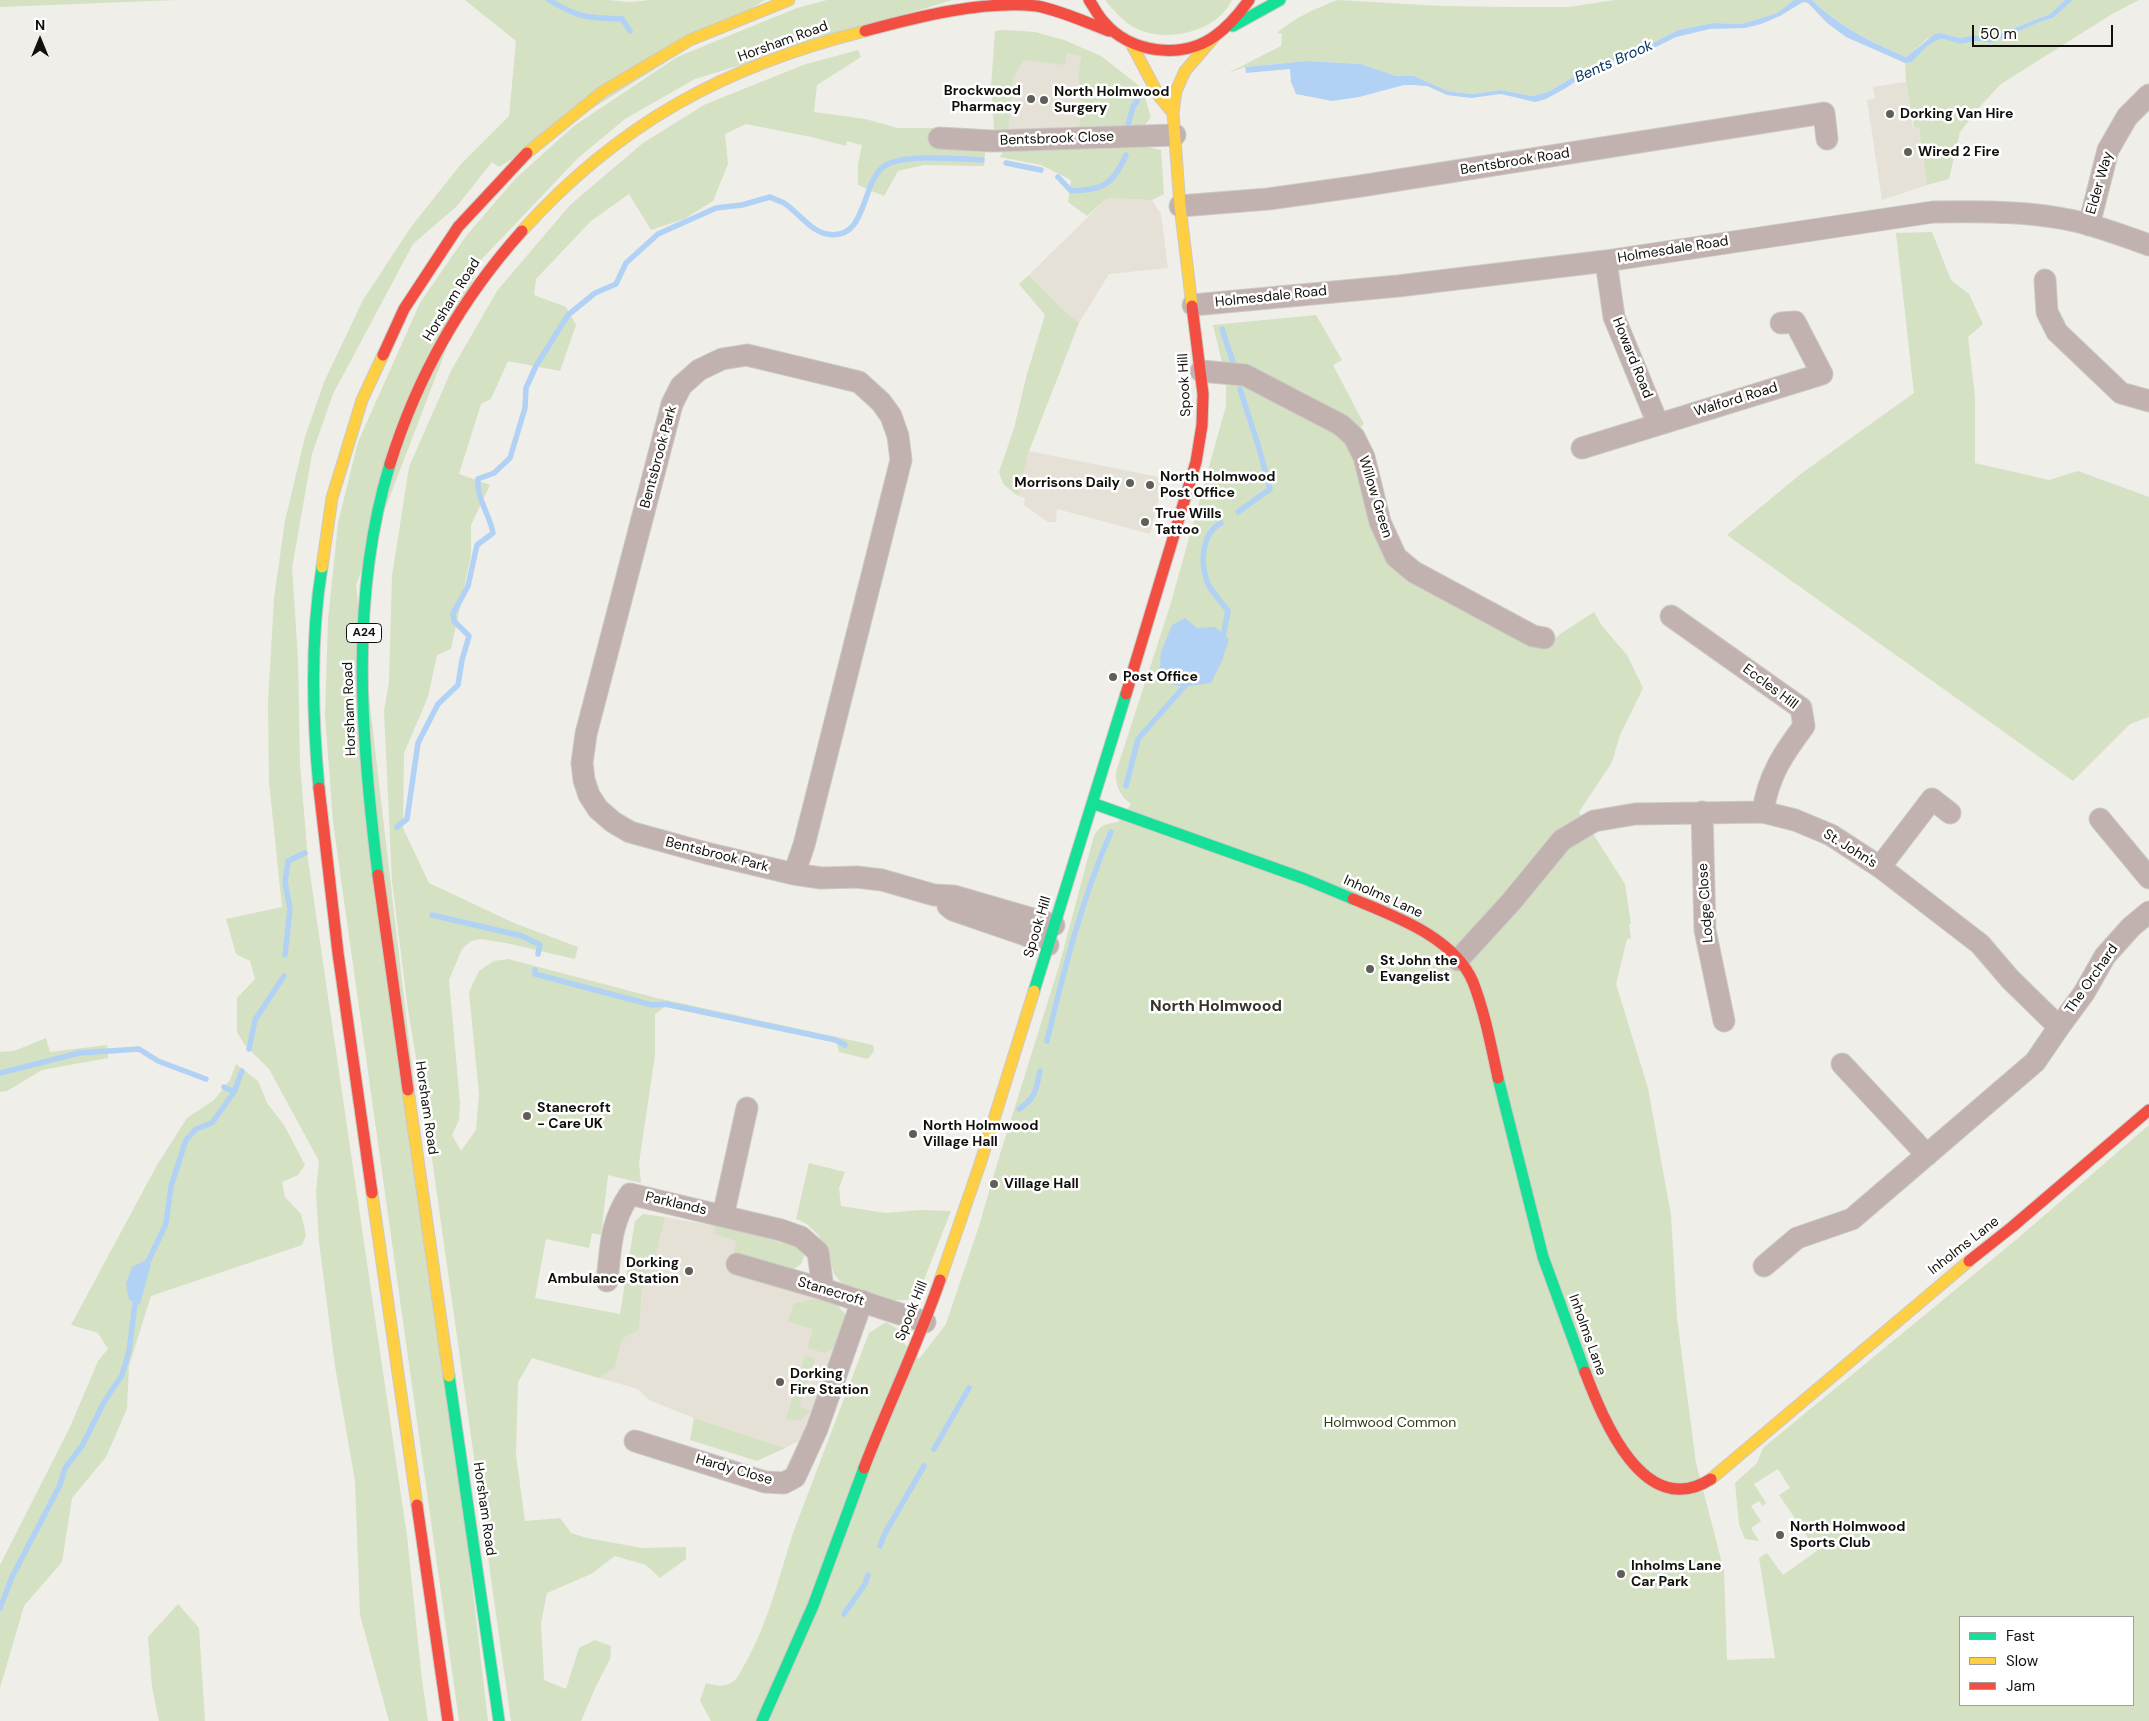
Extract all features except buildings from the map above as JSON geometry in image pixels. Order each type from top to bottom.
[{"type":"main road","points":[[448,1721],[323,837],[315,736],[313,680],[316,604],[327,525],[338,472],[352,425],[378,359],[400,315],[431,265],[461,224],[497,182],[535,144],[616,82],[663,54],[713,29],[789,0]]},
{"type":"main road","points":[[1089,0],[1109,31],[1132,45],[1172,51],[1193,48],[1280,0]]},
{"type":"main road","points":[[1218,34],[1242,12],[1249,0]]},
{"type":"main road","name":"Horsham Road","points":[[499,1721],[387,942],[374,838],[367,760],[362,687],[369,585],[378,510],[386,476],[402,428],[422,377],[451,326],[488,269],[522,229],[564,186],[601,156],[648,121],[694,93],[756,65],[812,45],[876,27],[978,6],[1011,4],[1038,6],[1109,31]]},
{"type":"main road","name":"Spook Hill","points":[[762,1721],[813,1606],[882,1424],[924,1322],[980,1164],[1154,605],[1196,462],[1202,425],[1202,372],[1180,206],[1173,113],[1176,91],[1185,71],[1218,34]]},
{"type":"main road","points":[[1132,45],[1148,71],[1159,96],[1173,113]]},
{"type":"main road","name":"Inholms Lane","points":[[1092,803],[1305,879],[1404,920],[1440,942],[1458,960],[1472,980],[1481,1006],[1543,1258],[1596,1401],[1618,1445],[1639,1469],[1657,1485],[1681,1490],[1703,1484],[1717,1475],[1939,1284],[2012,1227],[2149,1110]]},
{"type":"street","name":"Elder Way","points":[[2089,225],[2108,150],[2126,118],[2149,96]]},
{"type":"street","name":"Bentsbrook Road","points":[[1180,206],[1268,199],[1354,187],[1824,113],[1828,138]]},
{"type":"street","name":"Bentsbrook Close","points":[[939,138],[992,141],[1175,135]]},
{"type":"street","name":"Holmesdale Road","points":[[1193,304],[1398,286],[1606,260],[1933,212],[1988,211],[2038,216],[2089,225],[2149,245]]},
{"type":"street","name":"Howard Road","points":[[1606,260],[1614,317],[1658,424]]},
{"type":"street","points":[[2045,280],[2047,312],[2057,332],[2121,392],[2149,401]]},
{"type":"street","name":"Walford Road","points":[[1582,448],[1822,374],[1794,322],[1781,323]]},
{"type":"street","name":"Bentsbrook Park","points":[[794,874],[804,845],[901,460],[898,436],[891,416],[882,402],[859,382],[747,355],[722,359],[700,370],[681,386],[672,404],[586,734],[582,763],[587,787],[598,809],[613,822],[630,832],[706,853],[794,874],[822,878],[882,880],[934,895],[954,896],[1054,925]]},
{"type":"street","name":"Willow Green","points":[[1202,372],[1245,375],[1341,425],[1354,437],[1364,457],[1380,522],[1396,557],[1414,572],[1533,636],[1544,638]]},
{"type":"street","name":"Eccles Hill","points":[[1671,616],[1801,708],[1804,726],[1785,750],[1766,789],[1763,812]]},
{"type":"street","points":[[1880,867],[1932,799],[1950,813]]},
{"type":"street","name":"Lodge Close","points":[[1702,812],[1705,930],[1724,1021]]},
{"type":"street","name":"St. John's","points":[[1458,960],[1511,902],[1562,840],[1594,821],[1635,814],[1763,812],[1795,820],[1831,835],[1880,867],[1980,944],[2010,979],[2059,1027]]},
{"type":"street","points":[[2100,819],[2149,878]]},
{"type":"street","name":"Bentsbrook Park","points":[[934,895],[953,910],[1023,934],[1048,945]]},
{"type":"street","name":"The Orchard","points":[[2059,1027],[2084,993],[2105,956],[2149,912]]},
{"type":"street","points":[[1764,1266],[1797,1238],[1852,1219],[2035,1062],[2059,1027]]},
{"type":"street","points":[[1842,1064],[1927,1155]]},
{"type":"street","name":"Parklands","points":[[723,1216],[747,1108]]},
{"type":"street","name":"Parklands","points":[[607,1281],[613,1225],[620,1208],[630,1194],[781,1230],[801,1237],[818,1252],[824,1289]]},
{"type":"street","name":"Stanecroft","points":[[737,1264],[824,1289],[924,1322]]},
{"type":"street","name":"Hardy Close","points":[[635,1441],[765,1482],[784,1483],[795,1477],[817,1429],[862,1302]]},
{"type":"shaded area","points":[[1035,32],[1081,56],[1078,75],[1081,98],[1079,130],[1001,131],[1000,89]]},
{"type":"shaded area","name":"Dorking Van Hire","points":[[1906,82],[1913,128],[1919,127],[1927,185],[1882,200],[1867,100],[1875,99],[1873,87]]},
{"type":"shaded area","points":[[1107,198],[1152,200],[1161,214],[1168,268],[1109,274],[1079,323],[1060,307],[1029,275]]},
{"type":"shaded area","points":[[1029,451],[1164,478],[1150,534],[1057,509],[1056,522],[1048,522],[1024,505],[1025,498],[1018,496]]},
{"type":"shaded area","points":[[665,1217],[765,1237],[804,1256],[801,1264],[793,1269],[797,1293],[836,1304],[847,1316],[802,1439],[785,1448],[694,1418],[649,1400],[638,1389],[599,1378],[615,1368],[622,1339],[639,1330],[642,1290],[655,1259]]},
{"type":"green space","points":[[0,0],[177,0],[0,7]]},
{"type":"green space","points":[[465,0],[608,0],[630,2],[650,0],[765,0],[499,167],[492,162],[457,206],[413,244],[333,394],[312,454],[292,568],[298,658],[300,764],[308,860],[407,1536],[428,1721],[389,1721],[360,1615],[355,1481],[335,1366],[319,1242],[316,1192],[319,1161],[269,1069],[244,1044],[237,1032],[237,998],[255,979],[250,961],[236,954],[226,919],[282,907],[269,782],[268,703],[274,598],[285,521],[305,437],[324,382],[363,300],[411,227],[461,164],[509,116],[516,41]]},
{"type":"green space","points":[[827,0],[952,0],[695,79],[625,119],[577,159],[480,261],[356,585],[488,1721],[459,1721],[333,822],[325,715],[328,620],[338,523],[358,442],[420,303],[466,236],[516,178],[574,126],[677,57],[797,8]]},
{"type":"green space","points":[[1105,0],[1232,0],[1214,21],[1202,28],[1174,35],[1159,35],[1133,27],[1118,15]]},
{"type":"green space","points":[[1338,0],[1441,6],[1569,7],[1615,0],[1794,0],[1777,13],[1752,21],[1740,24],[1713,23],[1678,30],[1645,47],[1588,68],[1548,92],[1532,96],[1501,90],[1472,94],[1446,91],[1414,76],[1396,76],[1361,64],[1307,61],[1245,67],[1228,73],[1281,46],[1282,34],[1277,33],[1298,18]]},
{"type":"green space","points":[[1812,0],[2065,0],[2050,14],[1992,37],[1975,35],[1960,38],[1941,33],[1927,39],[1906,57],[1857,33]]},
{"type":"green space","points":[[2073,0],[2139,0],[2112,14],[2001,84],[1960,132],[1949,179],[1927,185],[1919,127],[1914,128],[1906,82],[1905,63],[1912,62],[1926,47],[1937,40],[1944,39],[1960,44],[1978,41],[1991,43],[2053,18]]},
{"type":"green space","points":[[995,31],[1035,32],[1064,40],[1101,56],[1142,88],[1151,117],[1142,129],[1079,130],[1081,98],[1078,75],[1081,56],[1067,53],[1065,65],[1024,60],[1013,77],[1008,131],[994,129],[991,87]]},
{"type":"green space","points":[[858,50],[861,57],[817,85],[814,112],[865,119],[898,128],[935,128],[934,148],[985,152],[984,166],[924,165],[898,171],[884,196],[858,185],[858,164],[862,145],[847,141],[846,146],[746,124],[725,134],[728,164],[713,201],[684,219],[651,230],[629,194],[591,221],[536,279],[534,295],[566,307],[576,325],[560,371],[508,361],[491,399],[481,404],[459,474],[490,485],[471,525],[471,555],[451,649],[437,655],[428,697],[404,753],[403,828],[429,883],[514,923],[578,947],[575,959],[480,939],[471,941],[462,949],[449,980],[460,1103],[459,1120],[452,1135],[461,1151],[476,1130],[479,1094],[469,992],[479,971],[494,961],[508,959],[657,998],[873,1045],[874,1051],[868,1059],[839,1052],[837,1043],[665,1007],[655,1014],[655,1055],[639,1163],[641,1183],[608,1175],[601,1235],[592,1233],[589,1248],[546,1239],[535,1298],[620,1314],[635,1221],[643,1214],[665,1217],[655,1259],[642,1290],[639,1330],[622,1339],[615,1368],[599,1378],[532,1358],[518,1382],[516,1455],[525,1521],[560,1518],[571,1533],[587,1538],[642,1548],[686,1547],[686,1559],[660,1578],[646,1565],[615,1556],[591,1574],[547,1593],[541,1623],[544,1680],[566,1689],[579,1648],[595,1640],[611,1646],[610,1659],[581,1721],[511,1721],[426,1116],[408,1010],[392,881],[384,711],[389,682],[392,576],[409,467],[452,369],[497,291],[570,205],[643,143],[704,105],[803,65]]},
{"type":"green space","points":[[1139,145],[1161,150],[1164,194],[1152,200],[1107,198],[1087,216],[1068,202],[1071,180],[1041,165],[1000,157],[1004,149]]},
{"type":"green space","points":[[1932,232],[1951,280],[1969,294],[1983,324],[1968,337],[1975,397],[1975,463],[2049,480],[2078,471],[2149,497],[2149,717],[2130,724],[2073,781],[1727,535],[1802,473],[1914,393],[1896,233]]},
{"type":"green space","points":[[1029,275],[1060,307],[1079,323],[1029,451],[1018,496],[1003,484],[999,472],[1014,428],[1027,374],[1045,315],[1019,284]]},
{"type":"green space","name":"Holmwood Common","points":[[1316,315],[1342,360],[1333,365],[1364,424],[1346,442],[1356,459],[1386,560],[1553,641],[1560,634],[1594,612],[1602,626],[1627,655],[1643,688],[1620,735],[1612,762],[1579,812],[1625,884],[1631,924],[1629,924],[1631,938],[1627,939],[1616,984],[1648,1088],[1671,1215],[1677,1318],[1696,1463],[1724,1571],[1727,1660],[1775,1658],[1759,1558],[1767,1553],[1783,1575],[1817,1551],[1779,1495],[1790,1488],[1778,1469],[1754,1484],[1766,1503],[1763,1506],[1759,1501],[1751,1506],[1761,1521],[1751,1528],[1759,1541],[1745,1539],[1739,1524],[1735,1483],[1757,1463],[1763,1448],[2017,1239],[2149,1125],[2149,1721],[711,1721],[700,1701],[706,1683],[721,1686],[732,1683],[738,1677],[753,1648],[772,1600],[793,1533],[869,1333],[886,1322],[900,1331],[902,1341],[919,1359],[946,1324],[979,1226],[1059,966],[1093,839],[1102,826],[1118,822],[1131,804],[1119,790],[1116,772],[1170,606],[1226,406],[1226,379],[1213,325]]},
{"type":"green space","points":[[46,1038],[50,1052],[107,1045],[108,1058],[42,1070],[7,1091],[0,1092],[0,1052],[14,1051]]},
{"type":"green space","points":[[236,1064],[258,1081],[267,1103],[284,1125],[305,1165],[298,1175],[282,1182],[285,1197],[301,1214],[306,1235],[302,1245],[151,1296],[129,1366],[127,1409],[106,1457],[72,1498],[62,1562],[24,1606],[0,1688],[0,1565],[70,1427],[98,1361],[108,1349],[98,1333],[71,1325],[157,1165],[187,1118],[214,1100],[230,1080]]},
{"type":"green space","points":[[809,1163],[845,1172],[839,1188],[841,1206],[885,1213],[921,1210],[951,1211],[918,1295],[907,1300],[894,1300],[843,1285],[834,1274],[827,1252],[819,1236],[807,1224],[796,1219]]},
{"type":"green space","points":[[715,1226],[800,1247],[804,1256],[801,1264],[793,1269],[734,1254],[736,1241],[715,1234]]},
{"type":"green space","points":[[816,1299],[836,1304],[847,1316],[838,1345],[825,1353],[807,1348],[813,1329],[788,1322],[794,1303]]},
{"type":"green space","points":[[805,1356],[815,1359],[799,1407],[811,1411],[800,1420],[786,1419]]},
{"type":"green space","points":[[694,1418],[785,1448],[757,1461],[690,1440]]},
{"type":"green space","points":[[178,1604],[199,1628],[205,1721],[159,1721],[152,1687],[148,1637]]},
{"type":"water","points":[[1794,0],[1812,0],[1856,33],[1906,57],[1935,34],[1941,33],[1960,38],[1975,35],[1992,37],[2050,14],[2065,0],[2073,0],[2053,18],[1991,43],[1978,41],[1960,44],[1944,39],[1937,40],[1926,47],[1912,62],[1905,63],[1846,37],[1827,23],[1808,3],[1803,2],[1780,16],[1761,24],[1745,28],[1710,29],[1676,37],[1644,53],[1613,61],[1592,70],[1566,88],[1546,99],[1535,102],[1501,94],[1471,98],[1447,95],[1427,86],[1413,85],[1404,85],[1359,97],[1332,101],[1296,94],[1291,82],[1290,69],[1246,73],[1245,67],[1307,61],[1361,64],[1396,76],[1414,76],[1447,91],[1472,94],[1501,90],[1532,96],[1548,92],[1588,68],[1645,47],[1678,30],[1713,23],[1740,24],[1752,21],[1777,13]]},
{"type":"water","points":[[1185,618],[1197,628],[1215,627],[1229,639],[1222,661],[1211,683],[1178,686],[1159,678],[1161,652],[1172,625]]},
{"type":"water","points":[[146,1260],[151,1264],[140,1304],[129,1300],[126,1284],[132,1267]]},
{"type":"waterway","points":[[549,0],[576,14],[622,19],[630,31]]},
{"type":"waterway","name":"Bents Brook","points":[[1128,125],[1133,107],[1141,94]]},
{"type":"waterway","name":"Bents Brook","points":[[1058,177],[1071,191],[1099,187],[1111,179],[1126,155]]},
{"type":"waterway","name":"Bents Brook","points":[[397,827],[407,819],[418,743],[438,704],[458,685],[462,660],[469,636],[454,621],[453,614],[468,586],[477,545],[493,533],[479,493],[478,479],[494,473],[510,458],[525,408],[526,388],[536,366],[568,315],[595,293],[616,284],[626,263],[658,234],[716,208],[742,205],[770,197],[784,203],[815,229],[827,234],[840,234],[850,229],[856,221],[876,175],[883,167],[891,163],[916,158],[982,160]]},
{"type":"waterway","name":"Bents Brook","points":[[1006,163],[1041,170]]},
{"type":"waterway","points":[[1222,329],[1234,365]]},
{"type":"waterway","points":[[1238,512],[1270,489],[1240,389]]},
{"type":"waterway","points":[[1221,523],[1209,535],[1203,560],[1209,586],[1228,611],[1222,642]]},
{"type":"waterway","points":[[1126,786],[1138,739],[1189,681]]},
{"type":"waterway","points":[[1047,1041],[1082,908],[1111,832]]},
{"type":"waterway","name":"Bents Brook","points":[[285,955],[290,909],[285,882],[288,861],[305,853]]},
{"type":"waterway","points":[[432,915],[522,936],[540,945],[538,954]]},
{"type":"waterway","points":[[535,970],[535,974],[652,1005],[666,1004],[836,1040],[845,1045]]},
{"type":"waterway","name":"Bents Brook","points":[[249,1049],[255,1020],[284,976]]},
{"type":"waterway","name":"Bents Brook","points":[[0,1073],[79,1053],[139,1049],[158,1061],[206,1079]]},
{"type":"waterway","points":[[145,1268],[166,1224],[171,1186],[186,1140],[196,1129],[212,1123],[234,1092],[242,1071]]},
{"type":"waterway","points":[[1019,1109],[1032,1097],[1040,1071]]},
{"type":"waterway","name":"Bents Brook","points":[[224,1087],[234,1092]]},
{"type":"waterway","points":[[0,1608],[12,1577],[60,1485],[65,1468],[82,1446],[104,1402],[122,1375],[129,1351],[136,1296]]},
{"type":"waterway","points":[[934,1449],[969,1388]]},
{"type":"waterway","points":[[880,1546],[885,1533],[924,1466]]},
{"type":"waterway","points":[[844,1614],[865,1584],[868,1575]]},
{"type":"traffic: fast","points":[[1233,26],[1280,0]]},
{"type":"traffic: fast","points":[[378,875],[367,772],[362,669],[368,566],[377,515],[390,464]]},
{"type":"traffic: fast","points":[[319,788],[313,677],[315,622],[322,567]]},
{"type":"traffic: fast","points":[[1034,991],[1126,694]]},
{"type":"traffic: fast","points":[[1092,803],[1305,879],[1353,899]]},
{"type":"traffic: fast","points":[[1498,1078],[1543,1257],[1585,1372]]},
{"type":"traffic: fast","points":[[449,1376],[499,1721]]},
{"type":"traffic: fast","points":[[762,1721],[813,1606],[864,1468]]},
{"type":"traffic: slow","points":[[527,153],[602,92],[690,40],[789,0]]},
{"type":"traffic: slow","points":[[522,231],[559,193],[597,159],[636,129],[677,104],[721,81],[766,62],[814,45],[865,31]]},
{"type":"traffic: slow","points":[[1192,306],[1180,206],[1173,113],[1176,91],[1185,71],[1215,36]]},
{"type":"traffic: slow","points":[[1132,45],[1159,96],[1173,113]]},
{"type":"traffic: slow","points":[[322,567],[332,498],[362,400],[383,355]]},
{"type":"traffic: slow","points":[[940,1280],[980,1164],[1034,991]]},
{"type":"traffic: slow","points":[[408,1090],[449,1376]]},
{"type":"traffic: slow","points":[[372,1193],[417,1505]]},
{"type":"traffic: slow","points":[[1711,1479],[1969,1261]]},
{"type":"traffic: jam","points":[[1089,0],[1104,22],[1115,32],[1128,41],[1157,50],[1172,50],[1202,44],[1234,20],[1249,0]]},
{"type":"traffic: jam","points":[[865,31],[950,11],[995,5],[1046,8],[1109,31]]},
{"type":"traffic: jam","points":[[383,355],[404,309],[458,227],[527,153]]},
{"type":"traffic: jam","points":[[390,464],[413,400],[443,340],[479,284],[522,231]]},
{"type":"traffic: jam","points":[[1126,694],[1196,462],[1202,425],[1203,394],[1192,306]]},
{"type":"traffic: jam","points":[[319,788],[338,953],[372,1193]]},
{"type":"traffic: jam","points":[[378,875],[408,1090]]},
{"type":"traffic: jam","points":[[1353,899],[1421,930],[1452,952],[1464,966],[1473,982],[1481,1006],[1498,1078]]},
{"type":"traffic: jam","points":[[1969,1261],[2012,1227],[2149,1110]]},
{"type":"traffic: jam","points":[[864,1468],[940,1280]]},
{"type":"traffic: jam","points":[[1585,1372],[1615,1438],[1630,1459],[1646,1476],[1666,1487],[1687,1489],[1711,1479]]},
{"type":"traffic: jam","points":[[417,1505],[448,1721]]},
{"type":"place","name":"Brockwood Pharmacy","points":[[1031,99]]},
{"type":"place","name":"North Holmwood Surgery","points":[[1044,100]]},
{"type":"place","name":"Dorking Van Hire","points":[[1890,114]]},
{"type":"place","name":"Wired 2 Fire","points":[[1908,152]]},
{"type":"place","name":"Morrisons Daily","points":[[1130,483]]},
{"type":"place","name":"North Holmwood Post Office","points":[[1150,485]]},
{"type":"place","name":"True Wills Tattoo","points":[[1145,522]]},
{"type":"place","name":"Post Office","points":[[1113,677]]},
{"type":"place","name":"St John the Evangelist","points":[[1370,969]]},
{"type":"place","name":"Stanecroft - Care UK","points":[[527,1116]]},
{"type":"place","name":"North Holmwood Village Hall","points":[[913,1134]]},
{"type":"place","name":"Village Hall","points":[[994,1184]]},
{"type":"place","name":"Dorking Ambulance Station","points":[[689,1271]]},
{"type":"place","name":"Dorking Fire Station","points":[[780,1382]]},
{"type":"place","name":"North Holmwood Sports Club","points":[[1780,1535]]},
{"type":"place","name":"Inholms Lane Car Park","points":[[1621,1574]]},
{"type":"district","name":"North Holmwood","points":[[1216,1007]]}]
